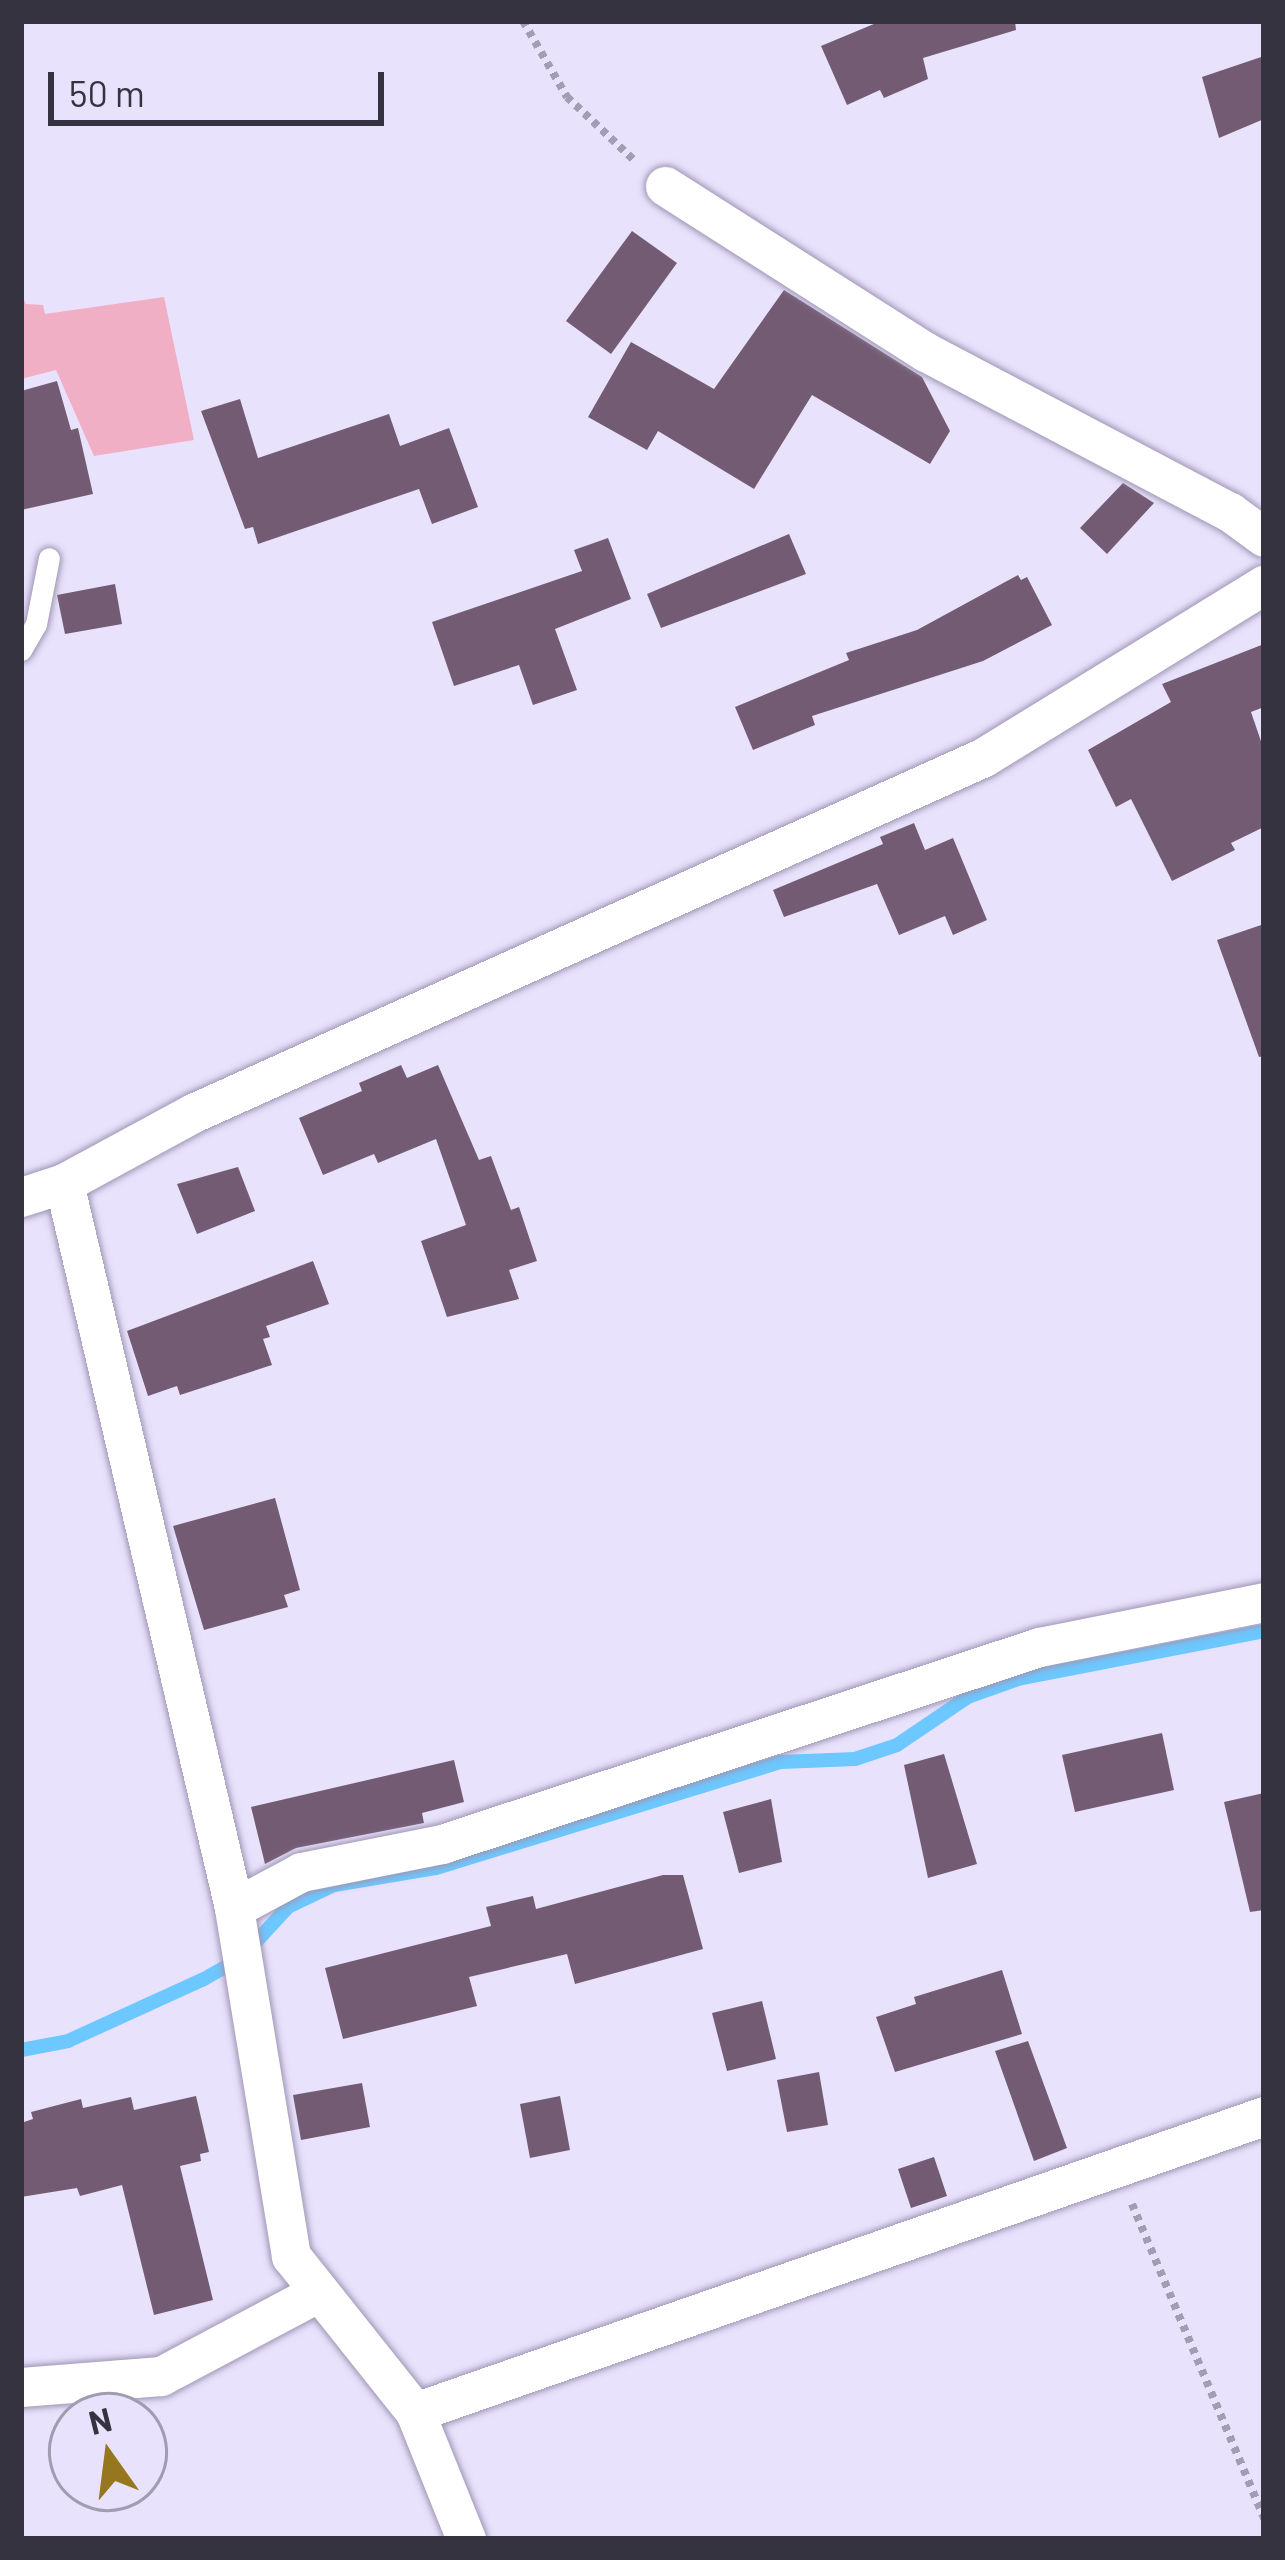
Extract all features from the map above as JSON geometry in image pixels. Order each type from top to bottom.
[{"type":"street","points":[[665,186],[926,352],[1230,512],[1264,537]]},
{"type":"street","points":[[21,1197],[64,1183],[193,1113],[984,757],[1264,585]]},
{"type":"street","points":[[64,1183],[233,1908],[291,2256],[415,2412],[466,2539]]},
{"type":"street","points":[[233,1908],[301,1872],[442,1844],[1039,1647],[1264,1602]]},
{"type":"street","points":[[415,2412],[1264,2116]]},
{"type":"street","points":[[21,2387],[161,2376],[319,2292]]},
{"type":"lane","points":[[21,650],[36,624],[49,558]]},
{"type":"path","points":[[523,21],[568,97],[665,186]]},
{"type":"path","points":[[1117,2168],[1264,2518]]},
{"type":"shaded area","points":[[21,293],[26,304],[43,305],[45,314],[164,297],[194,440],[94,456],[56,370],[21,379]]},
{"type":"building","points":[[881,21],[1015,21],[1016,30],[923,58],[928,79],[884,98],[880,90],[847,105],[821,46]]},
{"type":"building","points":[[1264,56],[1264,119],[1219,138],[1202,77]]},
{"type":"building","points":[[632,231],[677,263],[611,354],[566,321]]},
{"type":"building","points":[[784,290],[922,377],[950,431],[930,464],[812,395],[754,489],[658,431],[647,450],[588,417],[631,342],[714,389]]},
{"type":"building","points":[[57,381],[71,430],[78,428],[93,494],[21,510],[21,391]]},
{"type":"building","points":[[240,399],[258,458],[389,414],[400,446],[449,428],[478,507],[432,524],[419,489],[258,544],[253,527],[245,529],[201,411]]},
{"type":"building","points":[[1123,483],[1154,503],[1107,554],[1080,528]]},
{"type":"building","points":[[789,534],[806,574],[661,628],[647,594]]},
{"type":"building","points":[[608,538],[631,599],[555,629],[577,690],[533,705],[519,665],[454,686],[432,622],[582,571],[574,550]]},
{"type":"building","points":[[1018,575],[1021,580],[1027,577],[1052,625],[983,661],[812,716],[815,725],[753,750],[735,707],[849,660],[846,653],[917,630]]},
{"type":"building","points":[[115,584],[122,624],[65,634],[57,595]]},
{"type":"building","points":[[1264,644],[1264,707],[1251,712],[1264,750],[1264,827],[1231,843],[1235,850],[1172,881],[1131,799],[1116,807],[1088,750],[1171,702],[1162,684]]},
{"type":"building","points":[[914,823],[925,850],[953,838],[987,920],[953,935],[945,916],[899,935],[877,884],[784,917],[773,890],[883,844],[880,837]]},
{"type":"building","points":[[1264,924],[1264,1056],[1259,1057],[1217,940]]},
{"type":"building","points":[[401,1065],[407,1078],[438,1065],[479,1160],[491,1156],[511,1210],[519,1207],[537,1261],[509,1270],[519,1299],[447,1317],[421,1241],[466,1225],[436,1139],[378,1163],[374,1154],[323,1175],[299,1118],[362,1091],[359,1083]]},
{"type":"building","points":[[238,1167],[255,1211],[197,1234],[177,1184]]},
{"type":"building","points":[[313,1261],[329,1304],[266,1326],[270,1337],[263,1339],[272,1365],[180,1395],[177,1386],[148,1396],[127,1331]]},
{"type":"building","points":[[275,1498],[300,1590],[284,1595],[288,1607],[204,1630],[173,1526]]},
{"type":"building","points":[[1162,1733],[1174,1790],[1075,1812],[1062,1755]]},
{"type":"building","points":[[944,1754],[977,1864],[928,1878],[904,1765]]},
{"type":"building","points":[[454,1760],[464,1802],[422,1813],[424,1823],[296,1848],[265,1864],[251,1807]]},
{"type":"building","points":[[1264,1793],[1264,1910],[1250,1912],[1224,1802]]},
{"type":"building","points":[[771,1799],[782,1862],[739,1873],[723,1812]]},
{"type":"building","points":[[663,1875],[683,1875],[703,1949],[575,1984],[567,1954],[469,1977],[477,2006],[343,2039],[325,1968],[491,1926],[486,1907],[533,1896],[536,1909]]},
{"type":"building","points":[[1002,1970],[1022,2034],[895,2072],[876,2017],[916,2004],[914,1997]]},
{"type":"building","points":[[762,2001],[776,2059],[727,2071],[712,2013]]},
{"type":"building","points":[[1028,2041],[1067,2148],[1034,2161],[995,2051]]},
{"type":"building","points":[[819,2072],[828,2125],[787,2132],[777,2080]]},
{"type":"building","points":[[362,2083],[370,2127],[301,2140],[293,2095]]},
{"type":"building","points":[[196,2096],[209,2152],[200,2154],[201,2161],[180,2166],[213,2300],[154,2315],[122,2185],[80,2196],[77,2188],[21,2197],[21,2123],[33,2119],[31,2112],[81,2099],[83,2108],[131,2097],[134,2110]]},
{"type":"building","points":[[560,2096],[570,2150],[530,2158],[520,2104]]},
{"type":"building","points":[[934,2157],[947,2196],[911,2208],[898,2169]]},
{"type":"waterway","points":[[21,2050],[68,2041],[204,1979],[241,1958],[288,1907],[334,1885],[436,1868],[781,1762],[855,1759],[897,1745],[968,1697],[1018,1679],[1264,1631]]}]
